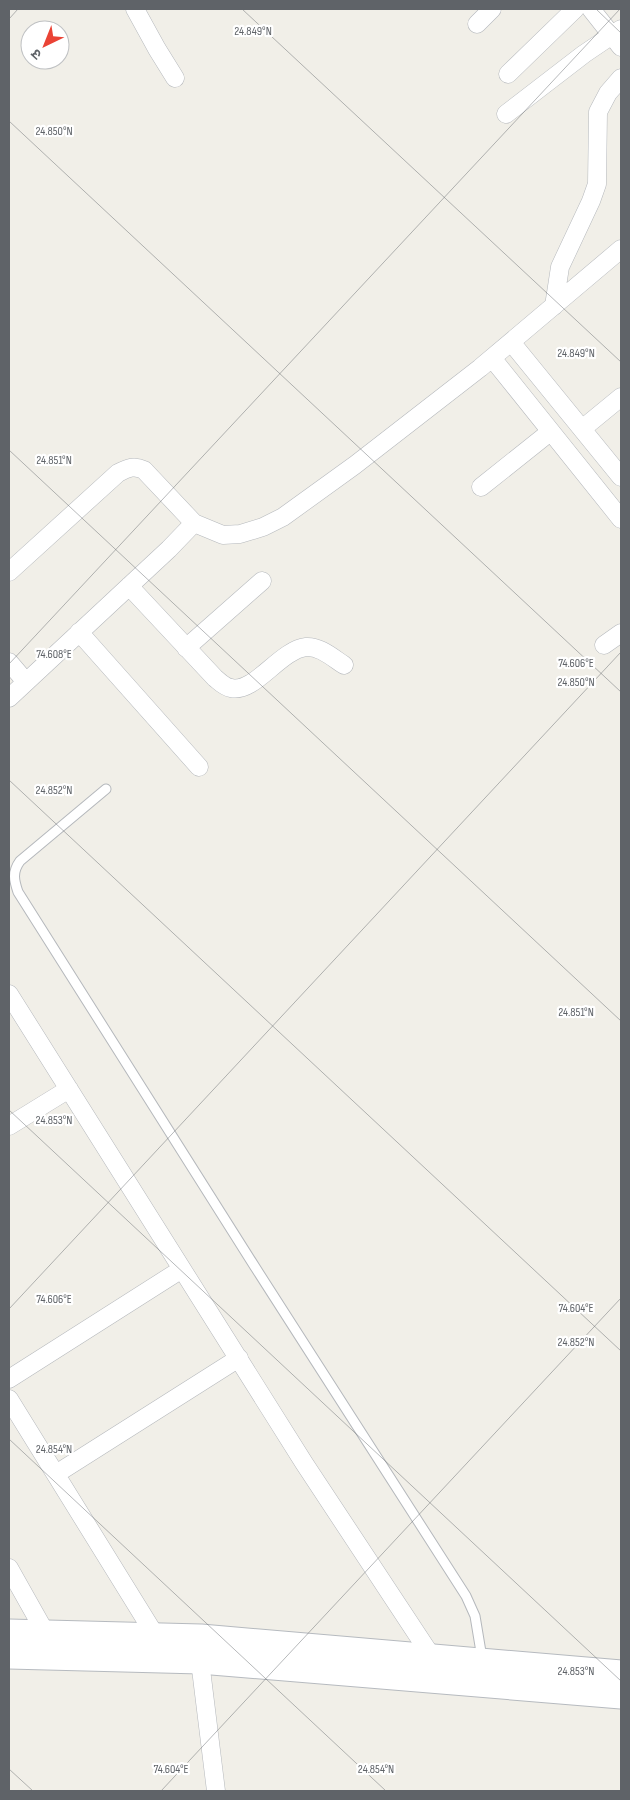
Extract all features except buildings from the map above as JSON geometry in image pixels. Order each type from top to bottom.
[{"type":"main road","points":[[9,1632],[201,1637],[621,1672]]},
{"type":"main road","points":[[9,1656],[200,1661],[621,1696]]},
{"type":"street","points":[[135,9],[175,78]]},
{"type":"street","points":[[477,24],[492,9]]},
{"type":"street","points":[[508,74],[575,9]]},
{"type":"street","points":[[506,114],[618,37],[590,9]]},
{"type":"street","points":[[554,306],[560,267],[597,184],[598,112],[608,93],[621,78]]},
{"type":"street","points":[[11,566],[118,473],[137,466],[144,470],[194,523],[222,535],[240,534],[263,528],[283,517],[355,465],[512,342],[621,249]]},
{"type":"street","points":[[512,342],[621,477]]},
{"type":"street","points":[[492,358],[621,519]]},
{"type":"street","points":[[582,429],[621,397]]},
{"type":"street","points":[[481,488],[550,432]]},
{"type":"street","points":[[9,698],[194,523]]},
{"type":"street","points":[[186,648],[262,581]]},
{"type":"street","points":[[129,586],[215,678],[224,686],[232,689],[245,688],[292,651],[308,647],[323,651],[344,665]]},
{"type":"street","points":[[80,632],[199,767]]},
{"type":"street","points":[[604,645],[621,633]]},
{"type":"street","points":[[9,662],[26,682]]},
{"type":"street","points":[[10,998],[239,1358],[304,1464],[432,1657]]},
{"type":"street","points":[[9,1126],[69,1089]]},
{"type":"street","points":[[9,1379],[182,1269]]},
{"type":"street","points":[[56,1474],[239,1358]]},
{"type":"street","points":[[9,1399],[156,1635],[168,1660]]},
{"type":"street","points":[[9,1568],[45,1632]]},
{"type":"street","points":[[200,1661],[216,1791]]},
{"type":"lane","points":[[106,789],[20,861],[15,868],[13,879],[18,892],[466,1596],[475,1616],[482,1661]]}]
